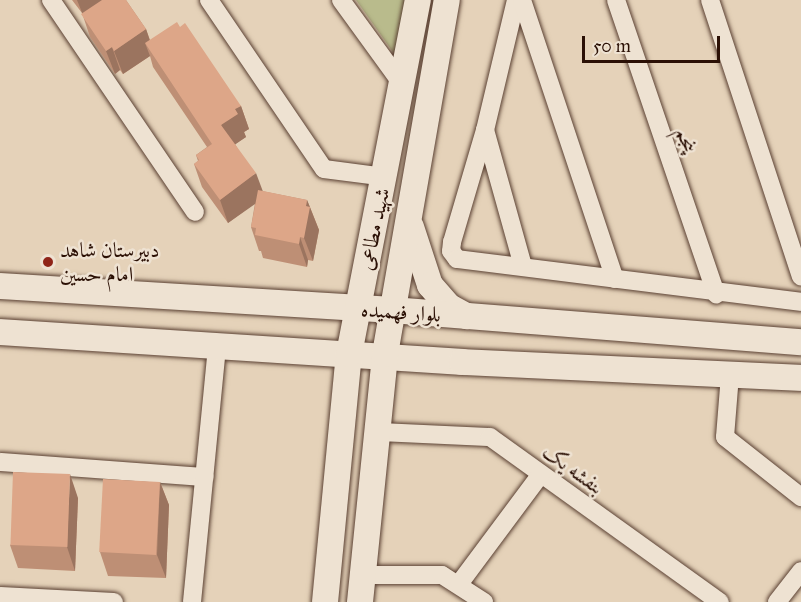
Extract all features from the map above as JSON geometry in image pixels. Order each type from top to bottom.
[{"type":"street","points":[[51,0],[80,30],[195,212]]},
{"type":"street","points":[[209,0],[324,169],[386,177]]},
{"type":"street","points":[[341,0],[402,84]]},
{"type":"street","name":"شهید مطاعی","points":[[325,602],[349,354],[386,177],[418,0]]},
{"type":"street","name":"شهید مطاعی","points":[[360,602],[385,354],[447,0]]},
{"type":"street","points":[[516,0],[485,130],[451,251],[457,259],[468,262],[523,266],[716,294],[801,302]]},
{"type":"street","points":[[522,0],[615,279]]},
{"type":"street","name":"پنجم","points":[[616,0],[716,294]]},
{"type":"street","points":[[710,0],[801,276]]},
{"type":"street","points":[[485,130],[523,266]]},
{"type":"street","points":[[409,220],[420,263],[434,291],[460,315],[478,317]]},
{"type":"street","name":"بلوار فهمیده","points":[[0,286],[392,310],[801,342]]},
{"type":"street","name":"بلوار فهمیده","points":[[0,332],[349,354],[385,354],[462,362],[801,378]]},
{"type":"street","points":[[192,602],[217,345]]},
{"type":"street","points":[[730,375],[724,437],[801,497]]},
{"type":"street","name":"بنفشه یک","points":[[378,432],[490,437],[720,602]]},
{"type":"street","points":[[0,462],[204,477]]},
{"type":"street","points":[[459,584],[542,474]]},
{"type":"street","points":[[777,602],[801,571]]},
{"type":"street","points":[[363,575],[442,575],[484,602]]},
{"type":"street","points":[[0,596],[114,602]]},
{"type":"green space","points":[[356,0],[407,0],[400,62]]},
{"type":"building","points":[[102,0],[126,0],[146,29],[114,51],[112,47],[106,51],[81,14]]},
{"type":"building","points":[[177,22],[180,27],[185,23],[241,106],[235,109],[238,114],[221,125],[256,173],[220,200],[194,164],[199,160],[196,155],[212,144],[145,43]]},
{"type":"building","points":[[258,190],[307,200],[306,206],[310,207],[304,238],[300,237],[299,244],[255,235],[256,228],[251,227]]},
{"type":"building","points":[[13,472],[70,474],[67,547],[10,545]]},
{"type":"building","points":[[103,479],[160,482],[156,555],[99,552]]},
{"type":"place","name":"دبیرستان شاهد امام حسین","points":[[48,262]]}]
